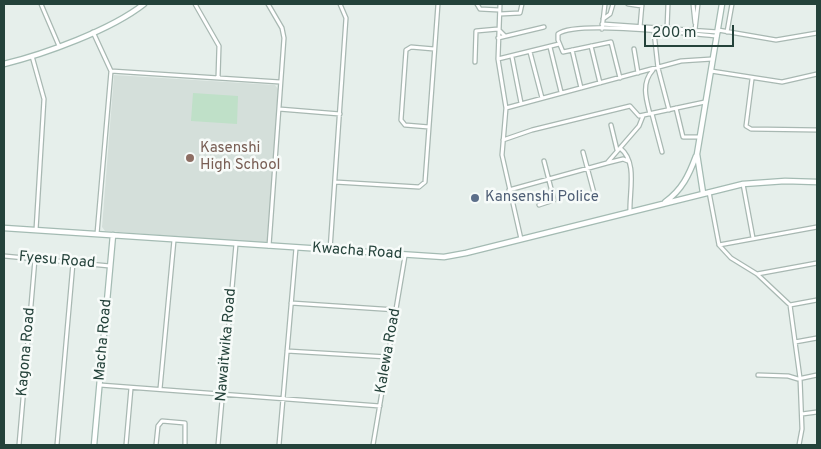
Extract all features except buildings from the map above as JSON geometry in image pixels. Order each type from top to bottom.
[{"type":"main road","points":[[4,64],[32,56],[93,32],[144,4]]},
{"type":"main road","points":[[661,204],[681,188],[691,171],[697,154],[722,4]]},
{"type":"main road","points":[[697,154],[703,193]]},
{"type":"main road","name":"Kwacha Road","points":[[4,228],[405,256],[450,256],[743,184],[785,181],[817,182]]},
{"type":"main road","name":"Macha Road","points":[[94,445],[113,236]]},
{"type":"street","points":[[41,4],[59,46]]},
{"type":"street","points":[[195,4],[219,46],[218,78]]},
{"type":"street","points":[[268,4],[283,32],[269,246]]},
{"type":"street","points":[[330,250],[346,18],[340,4]]},
{"type":"street","points":[[336,182],[423,186],[425,182],[438,4]]},
{"type":"street","points":[[477,4],[480,9],[520,13],[522,4]]},
{"type":"street","points":[[500,4],[498,59],[506,108],[502,140],[503,161],[521,239]]},
{"type":"street","points":[[602,28],[605,4]]},
{"type":"street","points":[[602,21],[610,14],[613,4]]},
{"type":"street","points":[[628,4],[642,5],[640,27]]},
{"type":"street","points":[[667,29],[668,4]]},
{"type":"street","points":[[693,4],[696,23]]},
{"type":"street","points":[[695,30],[698,4]]},
{"type":"street","points":[[727,32],[732,4]]},
{"type":"street","points":[[602,21],[629,28],[667,29],[678,32],[695,30],[717,33]]},
{"type":"street","points":[[498,38],[544,27]]},
{"type":"street","points":[[620,78],[613,44],[608,41],[563,52],[557,37],[560,32],[602,28],[629,28],[678,32],[727,32],[776,40],[817,33]]},
{"type":"street","points":[[474,62],[476,31],[498,29],[506,36]]},
{"type":"street","points":[[654,30],[656,69],[669,110]]},
{"type":"street","points":[[93,32],[111,71],[97,235]]},
{"type":"street","points":[[498,59],[559,44]]},
{"type":"street","points":[[591,46],[600,82]]},
{"type":"street","points":[[429,127],[405,125],[402,123],[402,110],[406,50],[411,47],[434,49]]},
{"type":"street","points":[[550,47],[561,92]]},
{"type":"street","points":[[634,49],[638,73]]},
{"type":"street","points":[[572,50],[580,88]]},
{"type":"street","points":[[530,52],[542,98]]},
{"type":"street","points":[[32,56],[44,99],[36,230]]},
{"type":"street","points":[[512,57],[521,103]]},
{"type":"street","points":[[506,108],[688,60],[712,58]]},
{"type":"street","points":[[656,69],[647,77],[645,89],[662,152]]},
{"type":"street","points":[[111,71],[280,82]]},
{"type":"street","points":[[710,71],[752,79],[782,82],[817,74]]},
{"type":"street","points":[[752,79],[745,124],[748,128],[817,130]]},
{"type":"street","points":[[502,140],[532,130],[630,106],[638,115],[643,116],[705,102]]},
{"type":"street","points":[[676,108],[683,137],[699,137]]},
{"type":"street","points":[[279,109],[340,114]]},
{"type":"street","points":[[607,163],[639,126],[643,116]]},
{"type":"street","points":[[611,125],[619,149],[626,153],[632,179],[630,212]]},
{"type":"street","points":[[584,152],[594,193]]},
{"type":"street","points":[[509,190],[623,159],[628,161]]},
{"type":"street","points":[[539,205],[554,200],[544,161]]},
{"type":"street","points":[[743,184],[753,238]]},
{"type":"street","points":[[709,192],[719,244],[731,258],[757,274],[790,305],[800,378],[802,431],[799,445]]},
{"type":"street","points":[[719,244],[817,227]]},
{"type":"street","points":[[160,389],[174,240]]},
{"type":"street","name":"Nawaitwika Road","points":[[218,445],[236,244]]},
{"type":"street","points":[[278,445],[296,248]]},
{"type":"street","name":"Fyesu Road","points":[[4,256],[110,266]]},
{"type":"street","name":"Kalewa Road","points":[[373,445],[405,256]]},
{"type":"street","name":"Kagona Road","points":[[19,445],[35,259]]},
{"type":"street","points":[[57,445],[73,263]]},
{"type":"street","points":[[757,274],[817,263]]},
{"type":"street","points":[[790,305],[817,300]]},
{"type":"street","points":[[291,302],[396,310]]},
{"type":"street","points":[[795,342],[817,338]]},
{"type":"street","points":[[287,351],[388,357]]},
{"type":"street","points":[[758,375],[800,378],[817,375]]},
{"type":"street","points":[[100,385],[380,406]]},
{"type":"street","points":[[126,445],[131,388]]},
{"type":"street","points":[[802,414],[817,412]]},
{"type":"street","points":[[156,445],[158,426],[162,421],[166,420],[185,423],[186,445]]},
{"type":"shaded area","name":"Kasenshi High School","points":[[114,75],[275,85],[278,89],[268,241],[266,243],[105,231],[102,227]]},
{"type":"green space","points":[[193,93],[238,96],[237,124],[191,121]]},
{"type":"place","name":"Kasenshi High School","points":[[190,158]]},
{"type":"place","name":"Kansenshi Police","points":[[475,198]]}]
